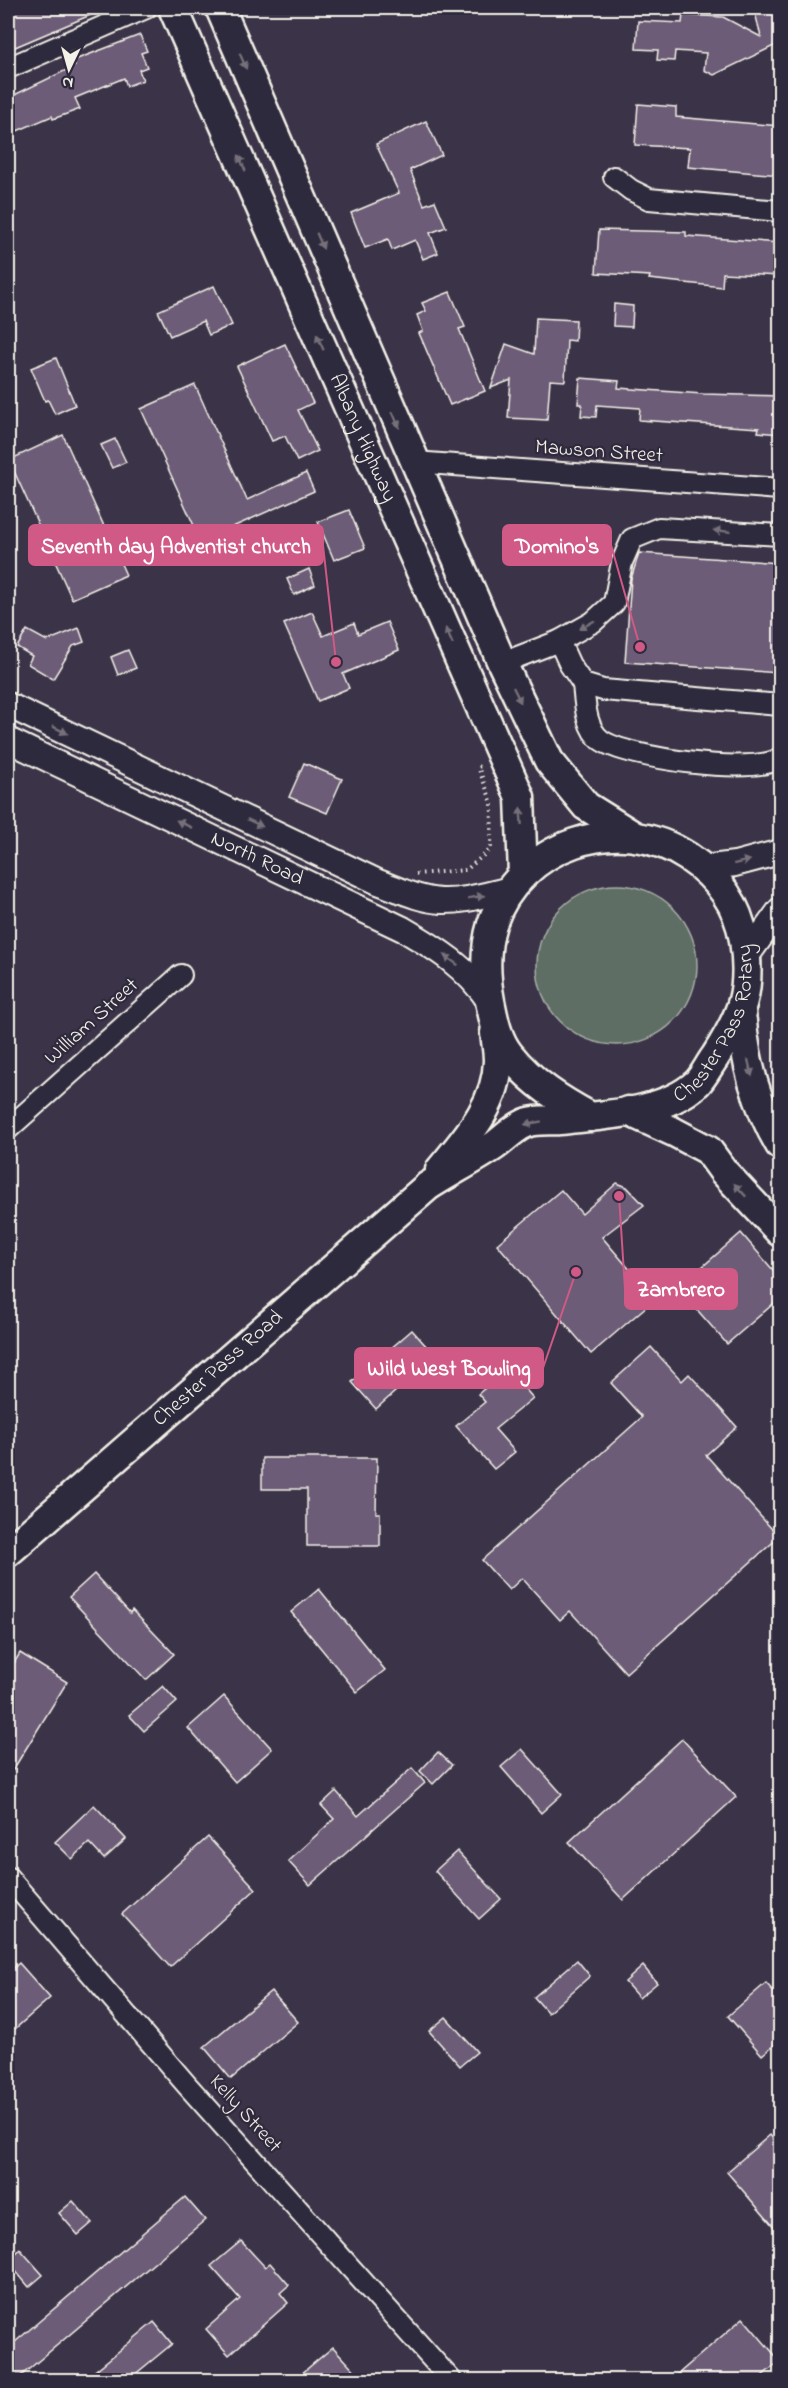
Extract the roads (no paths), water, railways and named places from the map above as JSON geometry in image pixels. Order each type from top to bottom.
[{"type":"highway","name":"Albany Highway","points":[[173,8],[520,797],[517,881]]},
{"type":"highway","name":"Albany Highway","points":[[220,8],[414,462],[502,663],[549,761],[586,806],[634,837]]},
{"type":"highway","name":"Chester Pass Rotary","points":[[614,835],[671,845],[717,881],[741,922],[746,957],[746,984],[741,1011],[698,1082],[664,1104],[591,1117],[559,1100],[539,1085],[508,1053],[492,1015],[486,983],[487,943],[500,906],[517,881],[539,861],[574,842],[614,835]]},
{"type":"highway","points":[[741,1011],[743,1039],[752,1077],[762,1111],[780,1145]]},
{"type":"highway","name":"Chester Pass Road","points":[[428,1186],[477,1124],[491,1097],[498,1062],[492,1015]]},
{"type":"highway","points":[[628,1111],[674,1131],[708,1150],[724,1172],[780,1232]]},
{"type":"highway","name":"Chester Pass Road","points":[[8,1552],[428,1186],[496,1145],[525,1123],[591,1117]]},
{"type":"main road","name":"North Road","points":[[8,705],[378,882],[413,895],[441,901],[477,897],[517,881]]},
{"type":"main road","name":"North Road","points":[[8,740],[403,929],[458,964],[478,986],[492,1015]]},
{"type":"main road","points":[[703,868],[735,864],[780,852]]},
{"type":"main road","points":[[746,957],[780,910]]},
{"type":"street","points":[[8,68],[146,8]]},
{"type":"street","points":[[614,177],[631,190],[649,199],[780,211]]},
{"type":"street","name":"Mawson Street","points":[[414,462],[780,489]]},
{"type":"street","points":[[502,663],[559,641],[593,622],[614,603],[622,562],[632,539],[659,528],[780,535]]},
{"type":"street","points":[[559,641],[570,665],[583,684],[589,722],[599,739],[620,749],[725,766],[773,763],[780,758]]},
{"type":"street","points":[[583,684],[603,690],[780,705]]},
{"type":"street","name":"William Street","points":[[8,1129],[182,975]]},
{"type":"street","name":"Kelly Street","points":[[8,1877],[186,2084],[451,2380]]},
{"type":"place","name":"Domino's","points":[[640,647]]},
{"type":"place","name":"Seventh day Adventist church","points":[[336,662]]},
{"type":"place","name":"Zambrero","points":[[619,1196]]},
{"type":"place","name":"Wild West Bowling","points":[[576,1272]]}]
